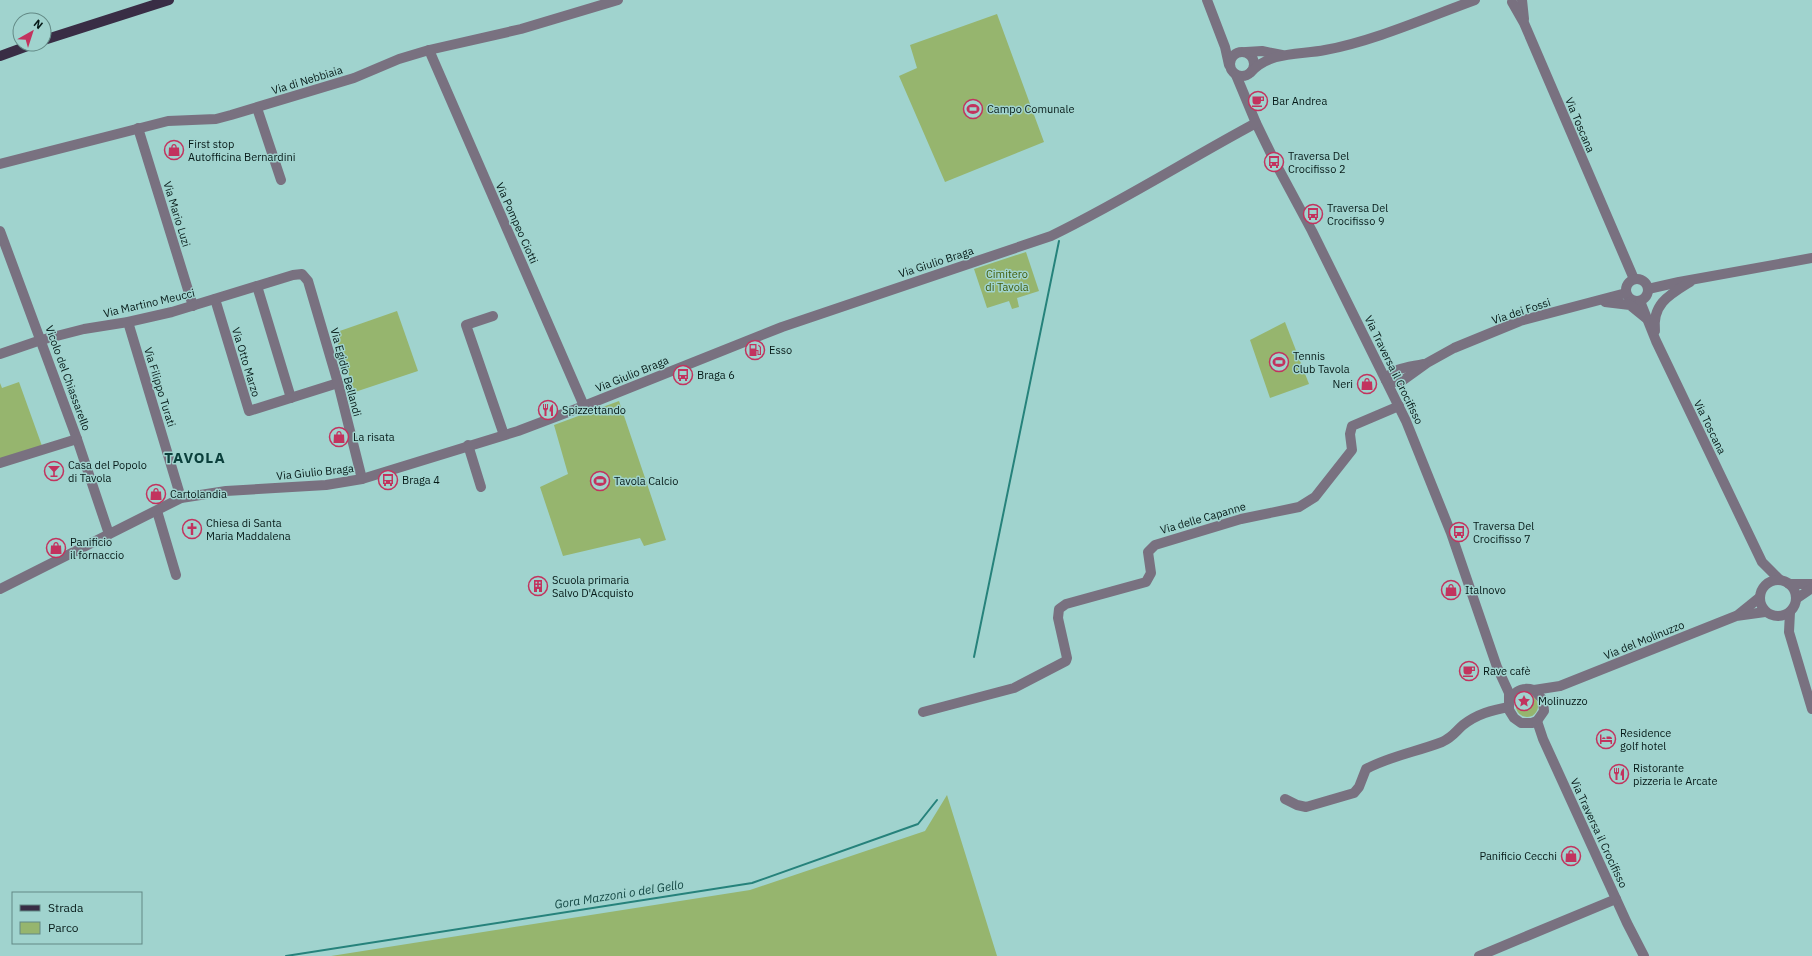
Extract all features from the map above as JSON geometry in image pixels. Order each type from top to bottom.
[{"type":"main road","points":[[52,37],[169,0]]},
{"type":"main road","points":[[0,56],[12,52]]},
{"type":"street","name":"Via di Nebbiaia","points":[[0,164],[48,153],[168,121],[216,119],[354,78],[399,59],[429,50],[521,28],[618,0]]},
{"type":"street","points":[[1207,0],[1225,46],[1229,65],[1236,75],[1249,74],[1257,65],[1284,55],[1325,50],[1360,42],[1475,0]]},
{"type":"street","name":"Via Toscana","points":[[1522,0],[1524,24]]},
{"type":"street","name":"Via Toscana","points":[[1512,1],[1524,24],[1624,259],[1634,279]]},
{"type":"street","points":[[1219,32],[1233,47],[1244,52],[1254,60],[1253,68],[1249,74]]},
{"type":"street","name":"Via Pompeo Ciotti","points":[[429,50],[584,406]]},
{"type":"street","points":[[1229,65],[1233,55],[1244,52],[1262,51],[1284,55]]},
{"type":"street","name":"Via Traversa il Crocifisso","points":[[1245,94],[1244,84],[1249,74]]},
{"type":"street","name":"Via Traversa il Crocifisso","points":[[1236,75],[1256,123],[1380,366],[1424,463],[1451,533],[1497,667],[1509,693],[1509,704],[1514,718],[1521,723],[1526,724],[1542,739]]},
{"type":"street","points":[[256,108],[281,180]]},
{"type":"street","name":"Via Giulio Braga","points":[[0,589],[181,498],[226,491],[326,485],[362,479],[504,435],[584,406],[782,327],[1052,236],[1086,219],[1256,123]]},
{"type":"street","name":"Via Mario Luzi","points":[[138,128],[193,306]]},
{"type":"street","name":"Vicolo del Chiassarello","points":[[0,231],[77,439],[109,534]]},
{"type":"street","points":[[1648,289],[1693,279],[1812,258]]},
{"type":"street","points":[[1594,301],[1621,287],[1625,278],[1624,259]]},
{"type":"street","name":"Via Martino Meucci","points":[[0,354],[41,340],[84,329],[128,322],[193,306],[293,275],[302,274]]},
{"type":"street","name":"Via Egidio Bellandi","points":[[302,274],[308,280],[338,383],[362,479]]},
{"type":"street","points":[[1634,279],[1643,280],[1648,289],[1648,295],[1640,301],[1633,301],[1626,294],[1628,283],[1634,279]]},
{"type":"street","points":[[1656,341],[1654,322],[1657,310],[1664,299],[1693,279]]},
{"type":"street","points":[[257,286],[291,398]]},
{"type":"street","name":"Via dei Fossi","points":[[1427,363],[1391,373],[1386,380],[1397,382],[1454,348],[1520,321],[1626,294]]},
{"type":"street","name":"Via Otto Marzo","points":[[215,299],[248,411],[338,383]]},
{"type":"street","points":[[1594,301],[1630,305],[1646,318]]},
{"type":"street","name":"Via Toscana","points":[[1640,301],[1656,341],[1762,562],[1764,586]]},
{"type":"street","points":[[493,316],[466,325],[504,435]]},
{"type":"street","name":"Via Filippo Turati","points":[[128,322],[168,459],[181,498]]},
{"type":"street","name":"Via dei Fossi","points":[[1380,366],[1401,369]]},
{"type":"street","points":[[1398,403],[1401,388],[1407,377]]},
{"type":"street","name":"Via delle Capanne","points":[[923,712],[1014,688],[1066,661],[1067,658],[1058,618],[1059,609],[1066,604],[1146,582],[1151,573],[1148,552],[1155,545],[1241,519],[1299,507],[1315,497],[1352,450],[1350,434],[1352,426],[1398,403]]},
{"type":"street","points":[[0,462],[77,439]]},
{"type":"street","points":[[468,446],[481,487]]},
{"type":"street","points":[[157,511],[176,575]]},
{"type":"street","name":"Via Toscana","points":[[1762,562],[1784,582]]},
{"type":"street","points":[[1789,632],[1776,617],[1765,612],[1760,603],[1759,598],[1764,586],[1769,582],[1812,584]]},
{"type":"street","points":[[1776,617],[1781,617],[1794,608],[1796,599],[1793,588],[1784,582]]},
{"type":"street","points":[[1796,599],[1812,588]]},
{"type":"street","name":"Via del Molinuzzo","points":[[1736,616],[1759,598]]},
{"type":"street","name":"Via del Molinuzzo","points":[[1534,690],[1560,686],[1736,616],[1765,612]]},
{"type":"street","points":[[1790,612],[1789,632],[1812,709]]},
{"type":"street","name":"Via Traversa il Crocifisso","points":[[1497,667],[1517,691]]},
{"type":"street","points":[[1526,724],[1537,721],[1542,716],[1545,706],[1560,686]]},
{"type":"street","points":[[1286,799],[1296,805],[1306,807],[1354,793],[1359,787],[1366,769],[1392,757],[1442,742],[1454,736],[1462,726],[1472,719],[1490,710],[1509,704],[1517,691],[1528,688],[1534,690],[1542,697],[1545,706]]},
{"type":"street","name":"Via Traversa il Crocifisso","points":[[1537,721],[1542,739],[1633,937],[1644,956]]},
{"type":"street","points":[[1479,956],[1616,899]]},
{"type":"street","name":"Via Traversa il Crocifisso","points":[[1633,937],[1639,956]]},
{"type":"green space","name":"Campo Comunale","points":[[997,14],[1044,142],[945,182],[899,76],[917,68],[910,45]]},
{"type":"green space","name":"Cimitero di Tavola","points":[[1026,252],[1039,291],[1017,298],[1019,307],[1012,309],[1009,301],[987,308],[974,269]]},
{"type":"green space","points":[[397,311],[418,371],[355,392],[334,333]]},
{"type":"green space","name":"Tennis Club Tavola","points":[[1285,322],[1309,384],[1270,398],[1250,340]]},
{"type":"green space","points":[[19,382],[42,446],[0,459],[0,383],[2,388]]},
{"type":"green space","name":"Tavola Calcio","points":[[619,401],[666,540],[644,546],[640,538],[563,556],[540,487],[568,474],[554,425]]},
{"type":"green space","points":[[1527,695],[1535,698],[1538,706],[1535,714],[1527,717],[1519,714],[1516,706],[1519,698]]},
{"type":"green space","points":[[947,795],[997,956],[331,956],[750,890],[925,831]]},
{"type":"waterway","points":[[974,657],[1059,241]]},
{"type":"waterway","name":"Gora Mazzoni o del Gello","points":[[286,956],[752,883],[918,824],[937,800]]},
{"type":"place","name":"Bar Andrea","points":[[1258,101]]},
{"type":"place","name":"Campo Comunale","points":[[973,109]]},
{"type":"place","name":"First stop Autofficina Bernardini","points":[[174,150]]},
{"type":"place","name":"Traversa Del Crocifisso 2","points":[[1274,162]]},
{"type":"place","name":"Traversa Del Crocifisso 9","points":[[1313,214]]},
{"type":"place","name":"Esso","points":[[755,350]]},
{"type":"place","name":"Tennis Club Tavola","points":[[1279,362]]},
{"type":"place","name":"Braga 6","points":[[683,375]]},
{"type":"place","name":"Neri","points":[[1367,384]]},
{"type":"place","name":"Spizzettando","points":[[548,410]]},
{"type":"place","name":"La risata","points":[[339,437]]},
{"type":"place","name":"Casa del Popolo di Tavola","points":[[54,471]]},
{"type":"place","name":"Braga 4","points":[[388,480]]},
{"type":"place","name":"Tavola Calcio","points":[[600,481]]},
{"type":"place","name":"Cartolandia","points":[[156,494]]},
{"type":"place","name":"Chiesa di Santa Maria Maddalena","points":[[192,529]]},
{"type":"place","name":"Traversa Del Crocifisso 7","points":[[1459,532]]},
{"type":"place","name":"Panificio il fornaccio","points":[[56,548]]},
{"type":"place","name":"Scuola primaria Salvo D'Acquisto","points":[[538,586]]},
{"type":"place","name":"Italnovo","points":[[1451,590]]},
{"type":"place","name":"Rave cafè","points":[[1469,671]]},
{"type":"place","name":"Molinuzzo","points":[[1524,701]]},
{"type":"place","name":"Residence golf hotel","points":[[1606,739]]},
{"type":"place","name":"Ristorante pizzeria le Arcate","points":[[1619,774]]},
{"type":"place","name":"Panificio Cecchi","points":[[1571,856]]},
{"type":"district","name":"TAVOLA","points":[[195,457]]}]
